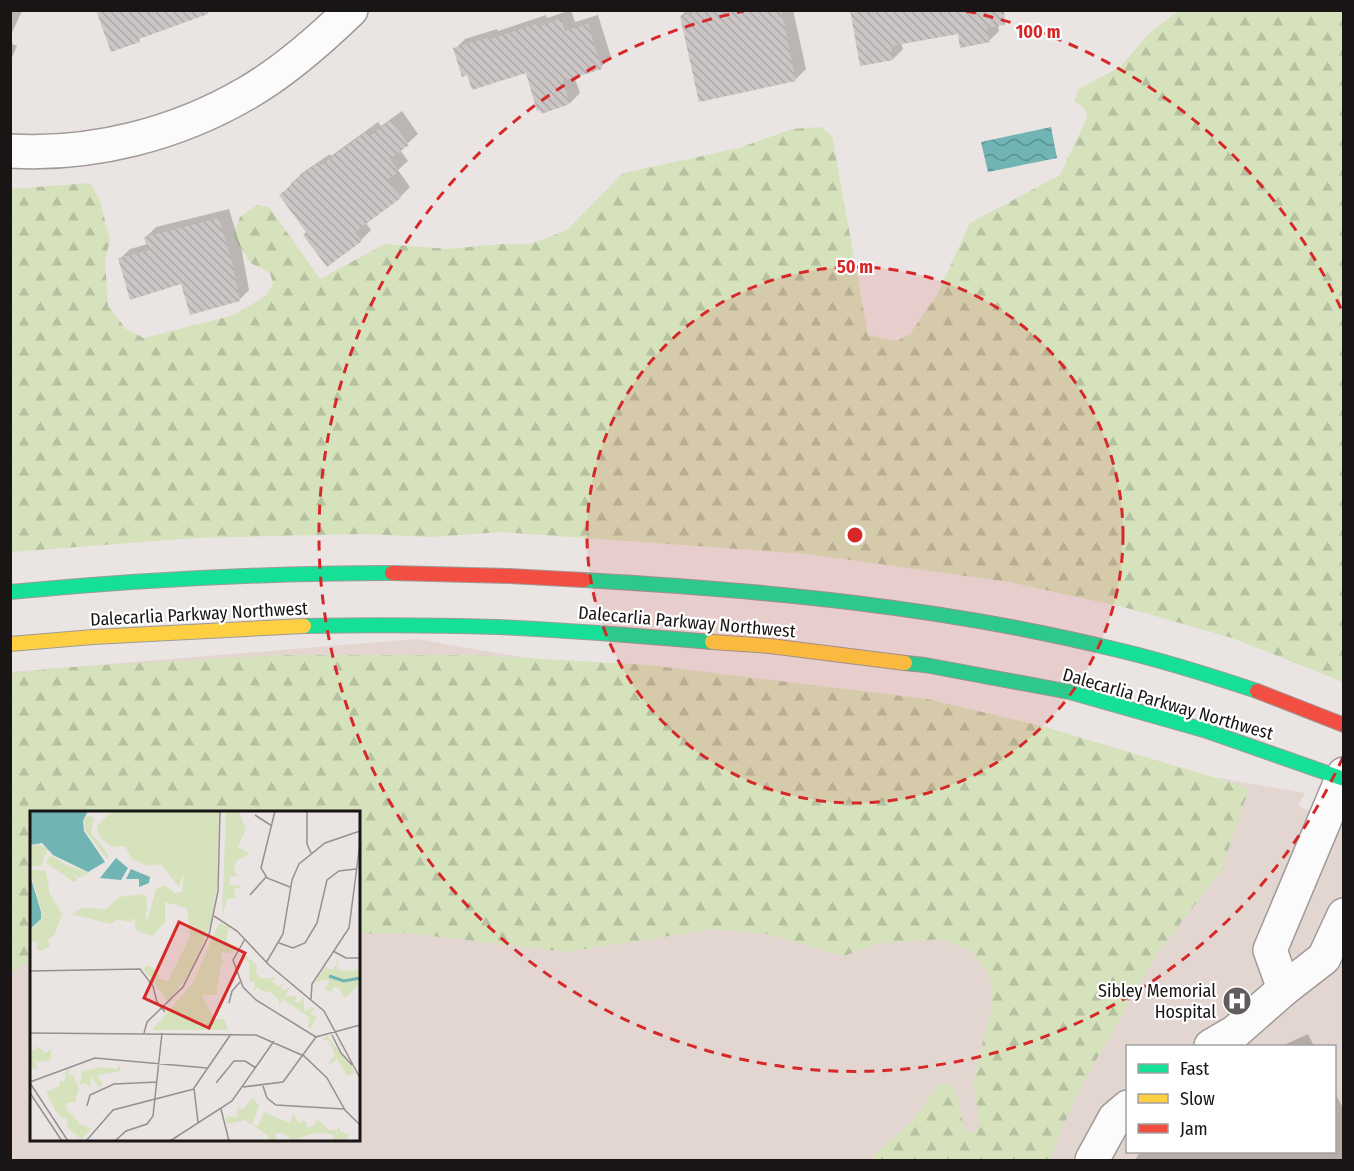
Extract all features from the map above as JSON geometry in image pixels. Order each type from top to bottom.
[{"type":"main road","name":"Dalecarlia Parkway Northwest","points":[[10,592],[207,578],[374,573],[594,579],[778,594],[955,617],[1085,641],[1224,681],[1344,725]]},
{"type":"main road","name":"Dalecarlia Parkway Northwest","points":[[10,644],[174,632],[285,626],[360,625],[497,627],[770,646],[925,665],[1070,692],[1204,730],[1343,777]]},
{"type":"street","points":[[10,151],[60,151],[104,145],[147,135],[189,121],[256,87],[298,57],[351,10]]},
{"type":"street","points":[[1284,989],[1270,950],[1343,777]]},
{"type":"street","points":[[1214,1045],[1235,1032],[1324,958],[1344,915]]},
{"type":"street","points":[[1092,1161],[1115,1118],[1126,1109]]},
{"type":"shaded area","points":[[417,639],[1305,793],[1298,806],[1343,823],[1343,1160],[11,1160],[11,672]]},
{"type":"green space","points":[[1179,11],[1343,11],[1343,682],[1232,638],[1131,609],[1009,582],[808,554],[501,532],[432,537],[362,534],[195,538],[11,552],[11,189],[90,183],[100,201],[110,240],[105,260],[108,306],[126,329],[144,338],[234,315],[267,295],[273,283],[270,273],[251,263],[233,236],[240,217],[257,205],[269,207],[320,279],[385,244],[447,249],[531,244],[567,230],[623,173],[739,148],[792,129],[821,127],[832,136],[868,335],[897,341],[910,334],[937,295],[970,223],[1060,175],[1087,118],[1085,109],[1074,101],[1079,89],[1120,67],[1150,32]]},
{"type":"green space","points":[[279,655],[474,655],[648,665],[927,699],[1045,727],[1249,788],[1221,871],[1156,955],[1078,1092],[1049,1160],[872,1160],[876,1153],[910,1123],[941,1083],[951,1085],[957,1095],[964,1130],[973,1134],[980,1125],[973,1082],[992,1006],[990,975],[970,950],[939,939],[877,944],[844,956],[768,934],[713,929],[567,952],[405,933],[360,934],[360,811],[30,811],[30,961],[11,973],[11,674],[56,668]]},
{"type":"water","points":[[1051,127],[1057,158],[988,172],[981,142]]},
{"type":"building","points":[[96,10],[208,10],[208,14],[139,39],[140,42],[111,52]]},
{"type":"building","points":[[704,10],[781,10],[796,81],[699,102],[680,16]]},
{"type":"building","points":[[850,10],[1004,10],[1005,25],[987,28],[990,42],[960,48],[958,34],[891,46],[893,60],[860,66]]},
{"type":"building","points":[[561,19],[565,31],[588,24],[602,69],[563,81],[570,104],[541,114],[540,110],[537,111],[526,73],[472,90],[467,75],[462,77],[453,48]]},
{"type":"building","points":[[391,120],[409,145],[390,159],[399,172],[388,179],[401,198],[355,232],[362,241],[327,267],[303,235],[306,232],[279,195],[319,162],[321,165],[367,131],[371,135]]},
{"type":"building","points":[[219,218],[232,262],[240,301],[190,315],[181,284],[130,300],[118,258],[148,251],[144,237]]},
{"type":"traffic: fast","points":[[10,592],[201,578],[392,573]]},
{"type":"traffic: fast","points":[[584,580],[786,595],[986,622],[1136,654],[1257,691]]},
{"type":"traffic: fast","points":[[304,626],[497,627],[712,642]]},
{"type":"traffic: fast","points":[[905,663],[1070,692],[1204,730],[1344,779]]},
{"type":"traffic: slow","points":[[10,644],[93,637],[304,626]]},
{"type":"traffic: slow","points":[[712,642],[770,646],[905,663]]},
{"type":"traffic: jam","points":[[392,573],[584,580]]},
{"type":"traffic: jam","points":[[1257,691],[1344,725]]},
{"type":"place","name":"Sibley Memorial Hospital","points":[[1237,1001]]}]
